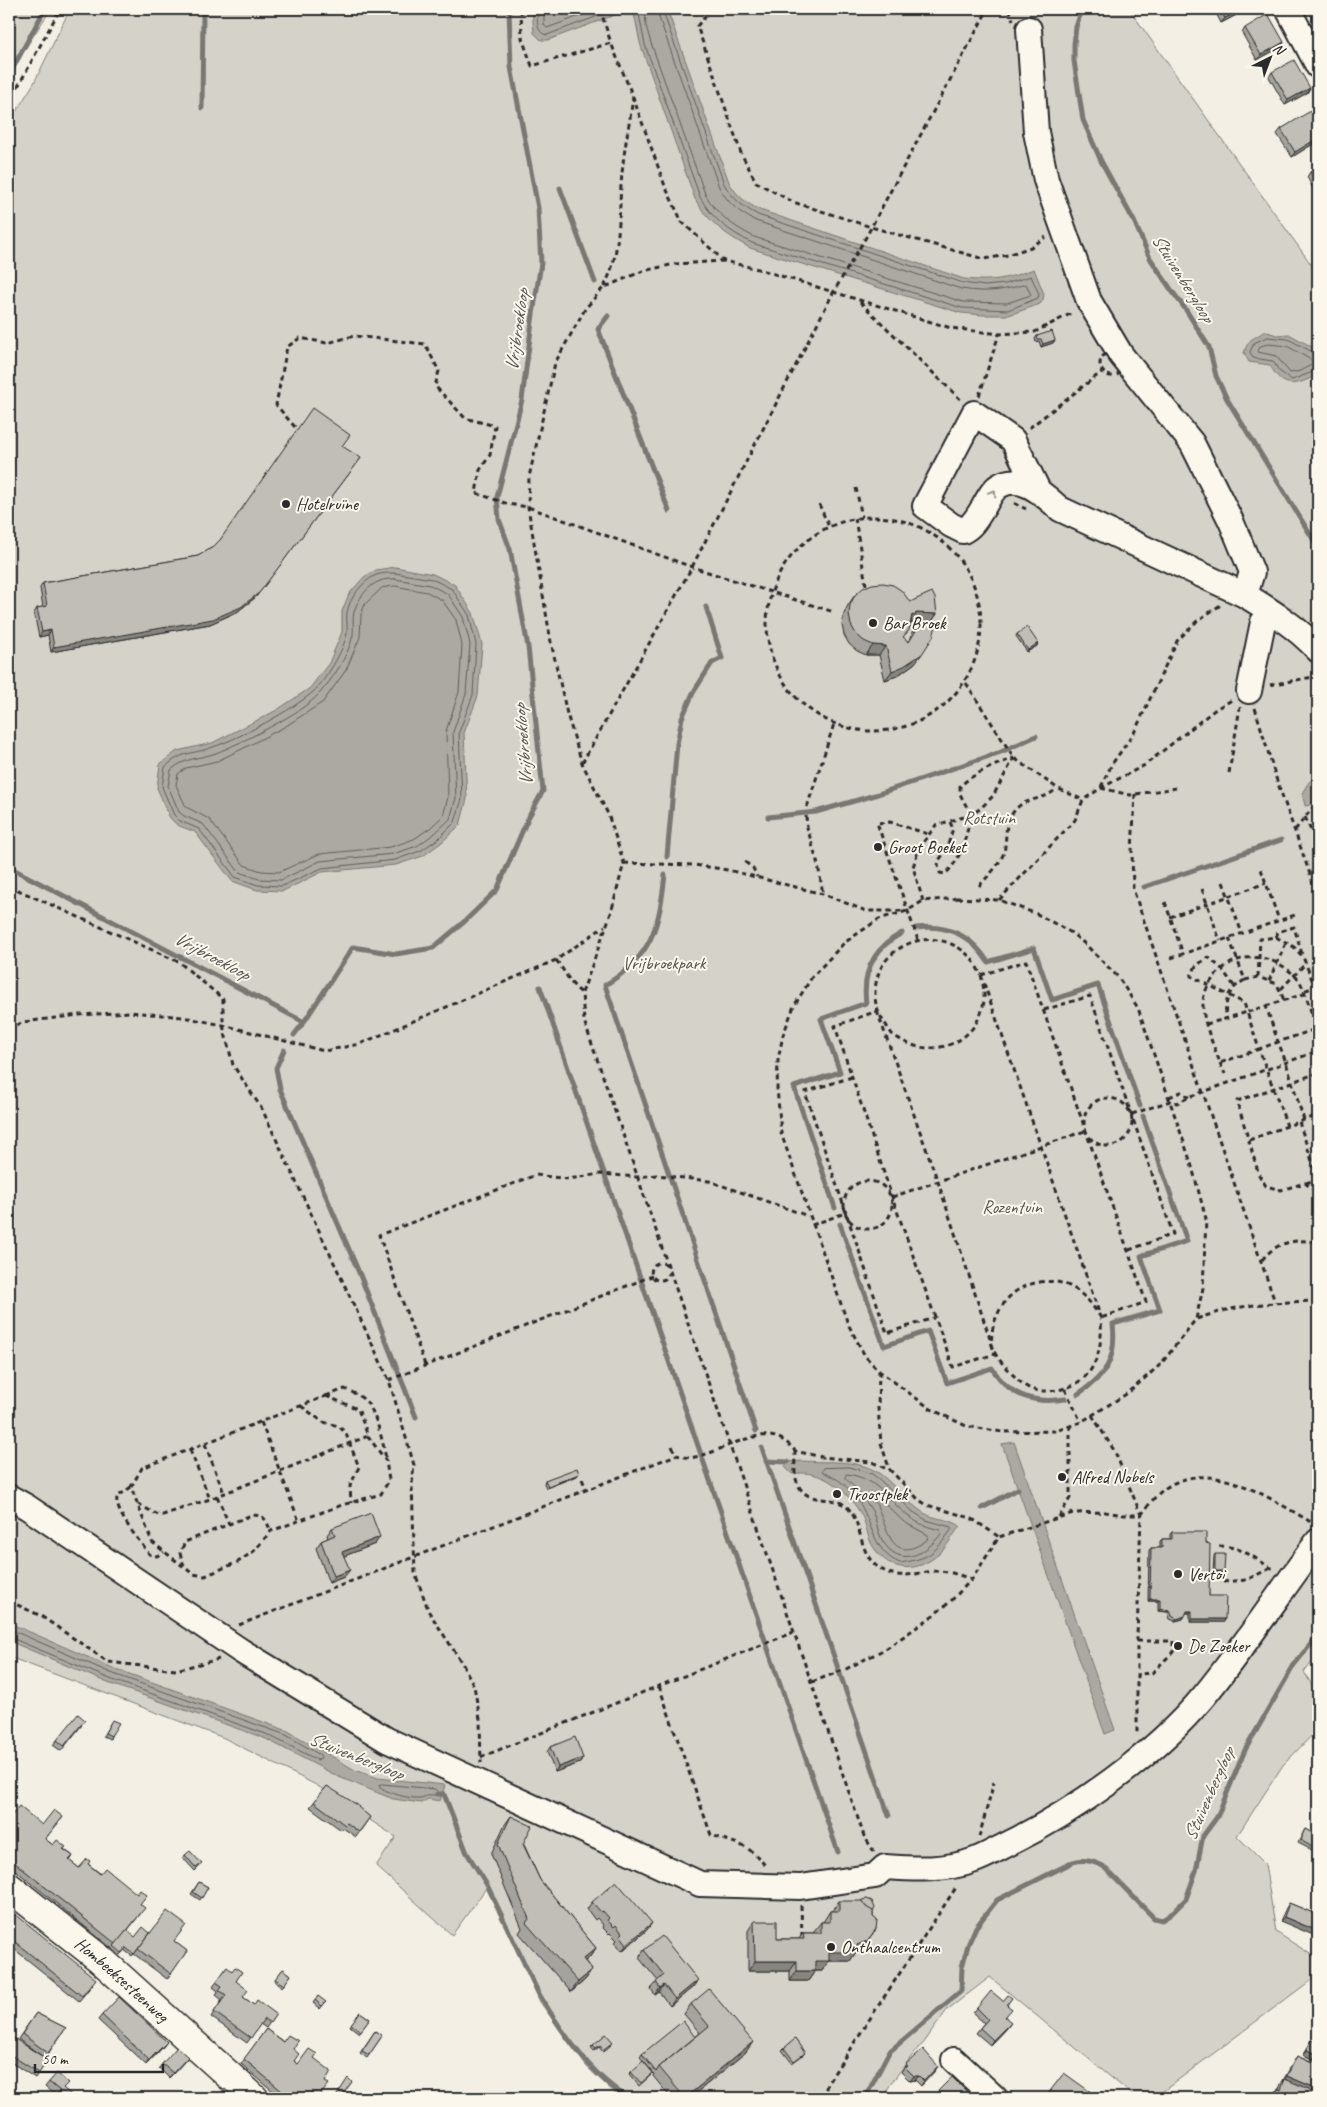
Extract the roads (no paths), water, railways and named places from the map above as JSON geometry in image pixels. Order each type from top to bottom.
[{"type":"main road","name":"Hombeeksesteenweg","points":[[9,1887],[100,1959],[254,2098]]},
{"type":"street","points":[[1288,9],[1318,66]]},
{"type":"street","points":[[1029,28],[1036,132],[1046,180],[1063,232],[1089,302],[1120,355],[1192,443],[1231,521],[1252,572],[1238,602]]},
{"type":"street","points":[[1038,490],[1013,440],[974,413],[925,506],[951,525],[963,531],[970,527],[997,486],[1010,481],[1025,483],[1038,490],[1060,508],[1238,602],[1277,615],[1308,639],[1318,650]]},
{"type":"street","points":[[1246,693],[1263,622]]},
{"type":"street","points":[[9,1497],[27,1507],[241,1651],[388,1740],[700,1884],[800,1887],[875,1876],[885,1867],[926,1870],[974,1861],[1038,1830],[1089,1796],[1136,1744],[1176,1726],[1203,1697],[1298,1568],[1316,1532]]},
{"type":"street","points":[[954,2060],[995,2098]]},
{"type":"water","points":[[532,9],[631,9],[548,40],[541,40],[534,33]]},
{"type":"water","points":[[631,9],[667,9],[729,182],[746,202],[760,210],[964,279],[1000,279],[1034,269],[1044,294],[1043,300],[1040,304],[1009,315],[961,313],[750,248],[733,238],[712,222],[695,199],[641,46]]},
{"type":"water","points":[[1264,331],[1277,335],[1289,334],[1314,348],[1318,353],[1317,375],[1303,382],[1290,384],[1280,379],[1270,365],[1249,362],[1244,353],[1246,348],[1250,341]]},
{"type":"water","points":[[395,567],[433,574],[455,585],[473,613],[482,644],[478,696],[464,733],[467,799],[460,825],[423,856],[396,865],[322,872],[283,891],[257,890],[232,881],[195,832],[177,825],[170,818],[157,788],[160,764],[177,751],[212,743],[236,731],[277,710],[310,688],[329,663],[342,632],[342,611],[349,594],[364,577],[376,570]]},
{"type":"water","points":[[1318,775],[1318,797],[1310,805],[1305,806],[1302,793],[1309,782]]},
{"type":"water","points":[[1014,1442],[1115,1730],[1105,1734],[1002,1444]]},
{"type":"water","points":[[788,1462],[856,1464],[876,1471],[924,1513],[960,1526],[942,1551],[931,1560],[913,1567],[896,1566],[888,1562],[874,1548],[862,1516],[842,1490],[824,1478],[803,1473],[792,1474],[785,1467]]},
{"type":"water","points":[[9,1623],[113,1668],[288,1731],[355,1770],[378,1778],[445,1785],[440,1801],[428,1799],[421,1803],[393,1799],[339,1777],[264,1738],[108,1683],[9,1641]]},
{"type":"waterway","points":[[9,75],[45,9]]},
{"type":"waterway","points":[[202,108],[203,9]]},
{"type":"waterway","name":"Vrijbroekloop","points":[[9,867],[304,1022],[353,947],[396,954],[433,948],[497,890],[528,818],[543,791],[528,647],[510,549],[499,519],[497,497],[522,400],[541,263],[538,208],[511,67],[509,9]]},
{"type":"waterway","name":"Stuivenbergloop","points":[[1082,9],[1076,27],[1074,61],[1083,120],[1101,161],[1134,221],[1150,258],[1209,347],[1216,376],[1227,399],[1318,547]]},
{"type":"waterway","points":[[560,188],[595,282]]},
{"type":"waterway","points":[[608,316],[598,329],[669,511]]},
{"type":"waterway","points":[[667,857],[677,744],[682,718],[693,693],[712,663],[722,658],[706,607]]},
{"type":"waterway","points":[[768,817],[816,812],[875,795],[1001,752],[1036,736]]},
{"type":"waterway","points":[[1144,887],[1281,840]]},
{"type":"waterway","points":[[665,875],[656,925],[643,952],[621,974],[605,985],[756,1431]]},
{"type":"waterway","points":[[916,928],[938,928],[958,933],[974,945],[988,962],[1034,948],[1052,1000],[1098,985],[1140,1106]]},
{"type":"waterway","points":[[835,1208],[794,1087],[840,1072],[821,1019],[866,1003],[866,981],[872,962],[884,946],[902,933]]},
{"type":"waterway","points":[[540,987],[838,1852]]},
{"type":"waterway","points":[[294,1035],[304,1022]]},
{"type":"waterway","points":[[284,1050],[276,1068],[280,1089],[360,1275],[416,1417]]},
{"type":"waterway","points":[[1078,1394],[1096,1380],[1108,1365],[1113,1347],[1113,1324],[1160,1310],[1141,1256],[1187,1241],[1143,1116]]},
{"type":"waterway","points":[[840,1224],[884,1346],[928,1331],[947,1383],[992,1368],[1006,1385],[1023,1396],[1042,1400],[1065,1399]]},
{"type":"waterway","points":[[762,1448],[889,1816]]},
{"type":"waterway","points":[[766,1461],[788,1462]]},
{"type":"waterway","points":[[982,1508],[1018,1489]]},
{"type":"waterway","name":"Stuivenbergloop","points":[[865,2098],[889,2052],[961,1991],[962,1967],[968,1945],[976,1927],[997,1900],[1077,1861],[1092,1862],[1103,1866],[1154,1918],[1162,1920],[1170,1915],[1186,1899],[1196,1871],[1203,1836],[1217,1817],[1245,1750],[1294,1665],[1318,1635]]},
{"type":"waterway","name":"Stuivenbergloop","points":[[437,1794],[444,1794],[467,1853],[487,1885],[539,1994],[573,2045],[589,2064],[604,2080],[627,2098]]},
{"type":"place","name":"Hotelruïne","points":[[286,504]]},
{"type":"place","name":"Bar Broek","points":[[873,623]]},
{"type":"place","name":"Groot Boeket","points":[[878,847]]},
{"type":"place","name":"Alfred Nobels","points":[[1062,1477]]},
{"type":"place","name":"Troostplek","points":[[837,1494]]},
{"type":"place","name":"Vertoi","points":[[1178,1574]]},
{"type":"place","name":"De Zoeker","points":[[1178,1646]]},
{"type":"place","name":"Onthaalcentrum","points":[[831,1947]]},
{"type":"park label","name":"Rotstuin","points":[[989,818]]},
{"type":"park label","name":"Vrijbroekpark","points":[[664,963]]},
{"type":"park label","name":"Rozentuin","points":[[1012,1207]]}]
